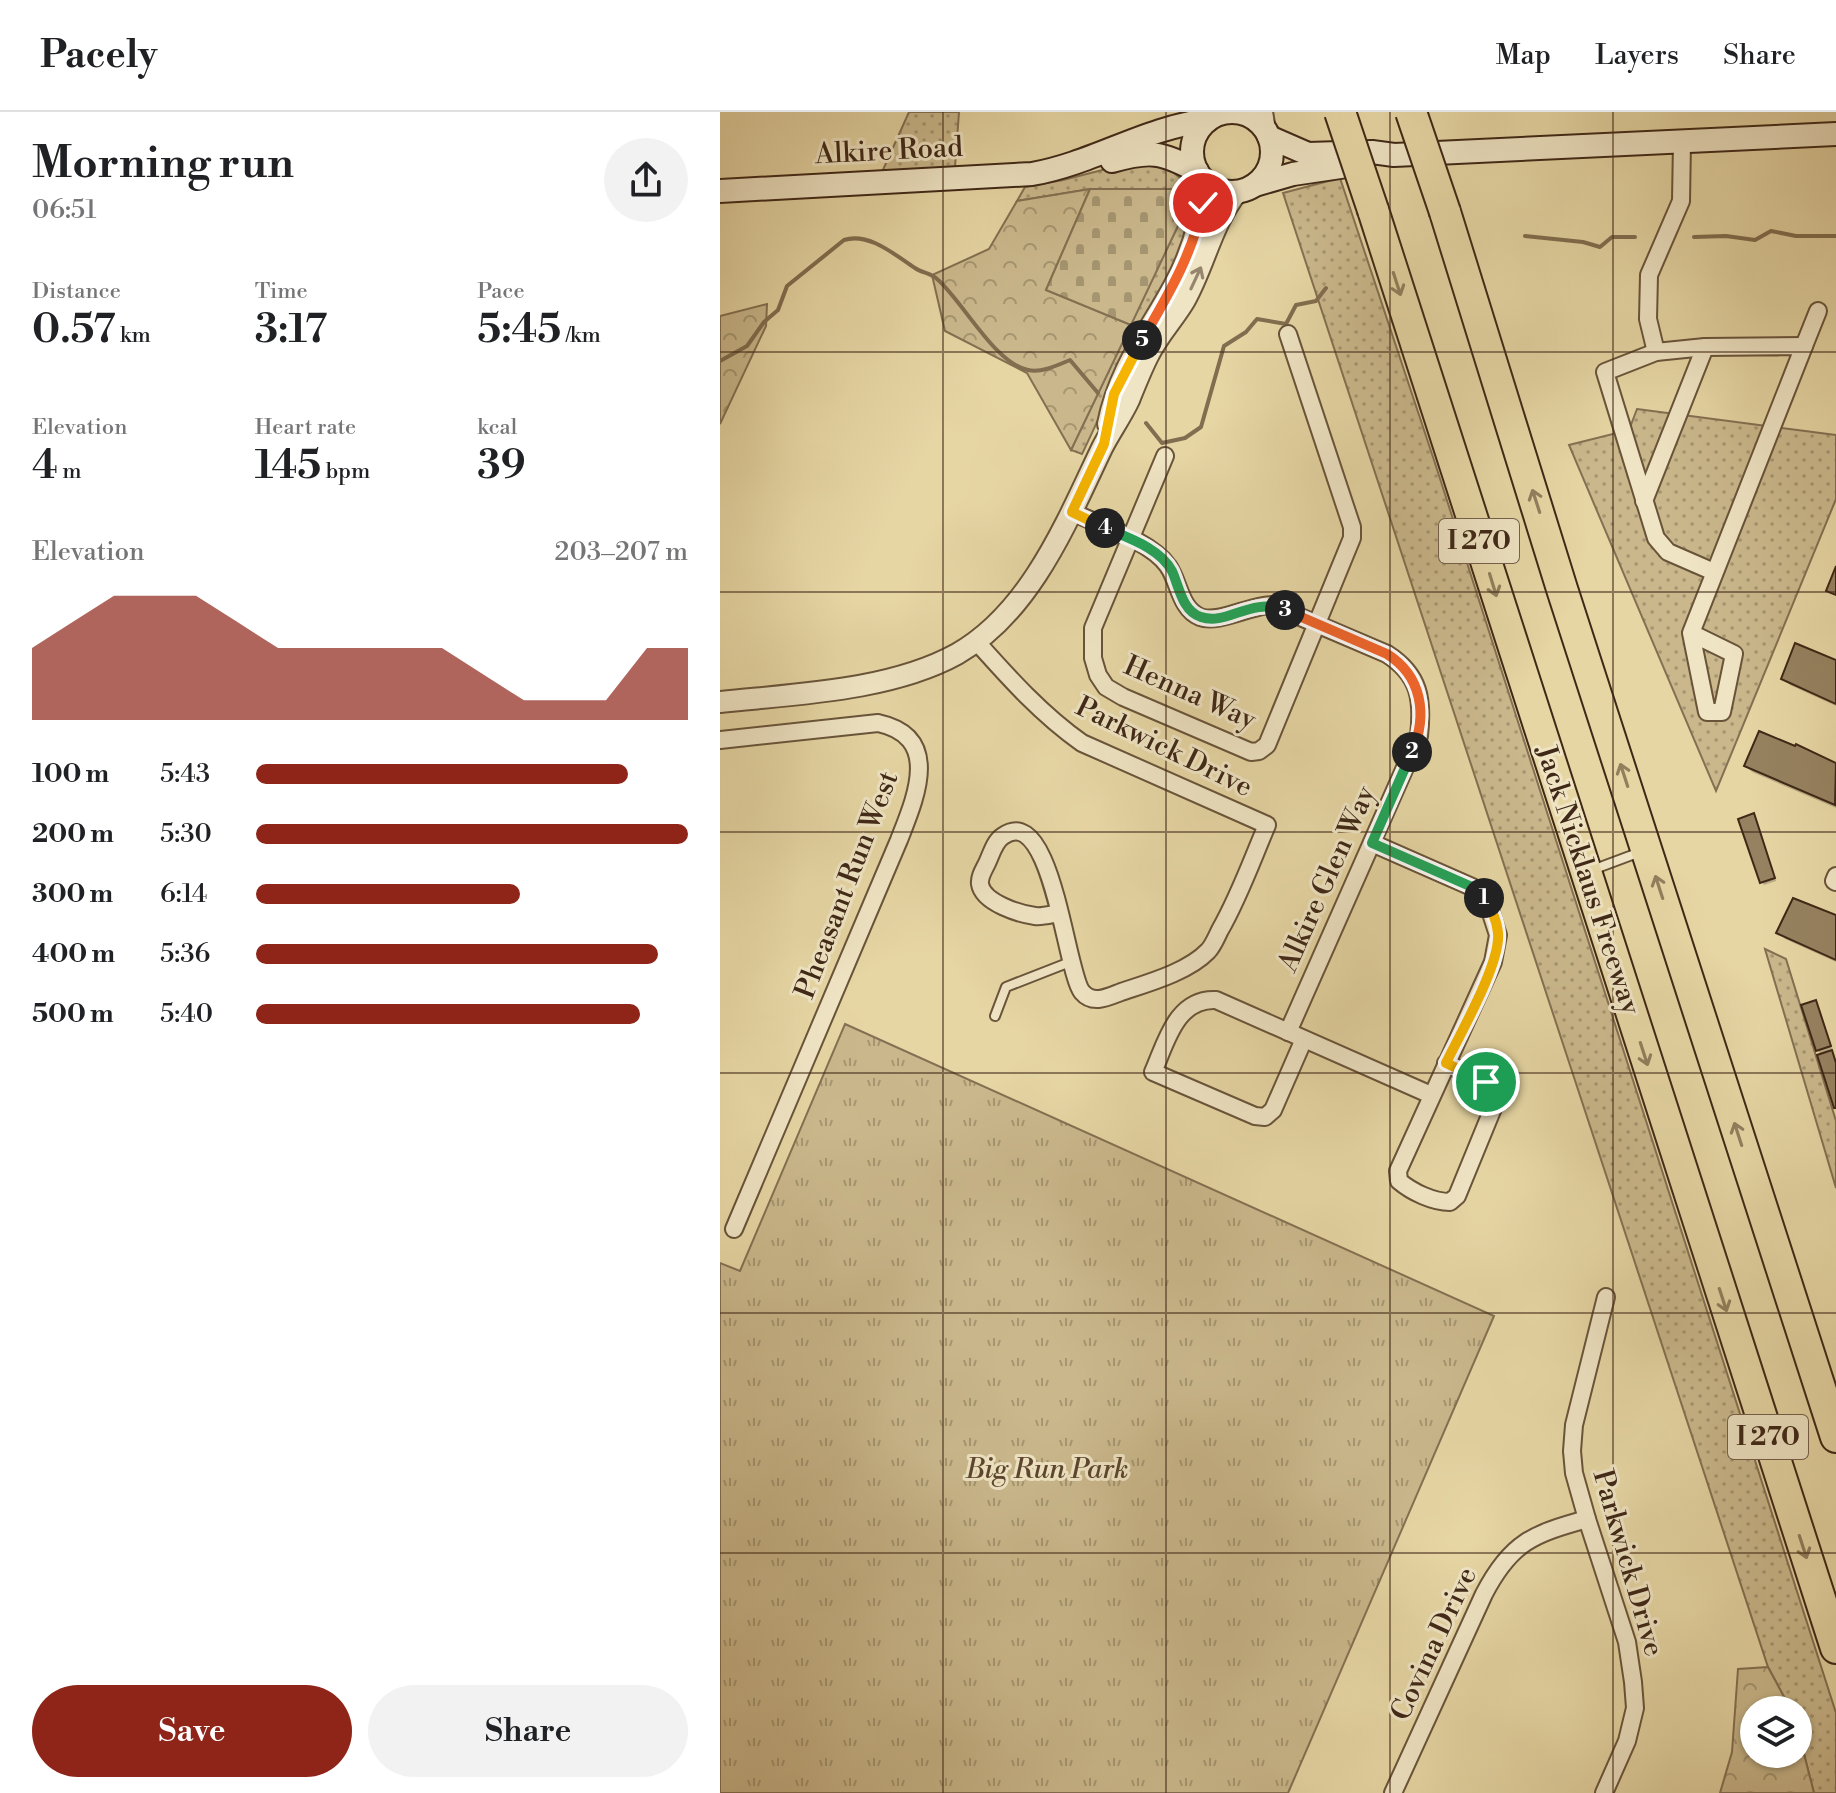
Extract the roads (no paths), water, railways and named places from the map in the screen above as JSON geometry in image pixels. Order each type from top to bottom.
[{"type":"highway","name":"Jack Nicklaus Freeway","points":[[1340,112],[1836,1648]]},
{"type":"highway","name":"I 270","points":[[1411,112],[1836,1437]]},
{"type":"main road","points":[[1394,155],[1374,162],[1293,174],[1246,188],[1219,190],[1201,176],[1192,156],[1192,145],[1198,131],[1221,115],[1246,115],[1308,154],[1372,152],[1394,155],[1836,134]]},
{"type":"main road","name":"Alkire Road","points":[[720,191],[1023,175],[1060,168],[1158,129],[1221,115]]},
{"type":"main road","points":[[1246,188],[1264,175],[1271,161],[1265,126]]},
{"type":"main road","name":"Alkire Road","points":[[1060,168],[1083,170],[1146,153],[1168,156],[1201,176]]},
{"type":"street","points":[[1656,352],[1648,319],[1649,275],[1681,201],[1682,142]]},
{"type":"street","points":[[1104,444],[1114,394],[1174,286],[1194,241],[1203,203],[1201,176]]},
{"type":"street","points":[[720,702],[847,687],[902,675],[957,654],[996,624],[1030,583],[1072,512],[1128,402],[1148,354],[1189,294],[1221,215],[1246,188]]},
{"type":"street","points":[[1691,633],[1734,654],[1722,712],[1707,712],[1691,633],[1818,311]]},
{"type":"street","points":[[1288,334],[1352,527],[1352,538],[1318,623]]},
{"type":"street","points":[[1714,572],[1668,552],[1656,538],[1605,372],[1656,352],[1705,347],[1804,346]]},
{"type":"street","points":[[1644,501],[1705,347]]},
{"type":"street","name":"Henna Way","points":[[1165,456],[1093,628],[1093,658],[1106,687],[1251,752],[1259,751],[1267,745],[1318,623]]},
{"type":"street","name":"Alkire Glen Way","points":[[1072,512],[1154,552],[1166,562],[1188,608],[1202,618],[1272,605],[1318,623],[1402,664],[1412,677],[1419,694],[1419,736],[1288,1032]]},
{"type":"street","name":"Parkwick Drive","points":[[976,641],[1029,700],[1082,743],[1267,825],[1229,915],[1209,951],[1173,973],[1104,999],[1089,999],[1084,995],[1070,962]]},
{"type":"street","name":"Pheasant Run West","points":[[720,740],[878,723],[895,728],[910,742],[916,751],[921,774],[916,797],[899,840],[734,1229]]},
{"type":"street","points":[[1059,913],[1038,917],[1017,911],[984,894],[980,884],[982,874],[1001,837],[1011,832],[1023,833],[1032,840],[1049,868],[1070,962]]},
{"type":"street","points":[[1372,843],[1472,887],[1487,901],[1498,935],[1493,962],[1431,1095],[1398,1171],[1399,1181],[1407,1188],[1440,1202],[1450,1202],[1457,1196],[1498,1096],[1496,1088],[1446,1063]]},
{"type":"street","points":[[1836,876],[1836,882]]},
{"type":"street","points":[[1304,1039],[1273,1110],[1265,1117],[1255,1116],[1153,1072],[1178,1017],[1204,1000],[1216,1000],[1431,1095]]},
{"type":"street","name":"Parkwick Drive","points":[[1604,1793],[1622,1755],[1635,1708],[1627,1642],[1587,1519],[1574,1473],[1572,1451],[1574,1425],[1606,1297]]},
{"type":"street","name":"Covina Drive","points":[[1393,1793],[1501,1563],[1534,1536],[1587,1519]]},
{"type":"lane","points":[[1586,873],[1647,850]]},
{"type":"lane","points":[[995,1016],[1006,987],[1070,962]]},
{"type":"waterway","points":[[1694,237],[1726,236],[1755,240],[1771,231],[1796,236],[1836,236]]},
{"type":"waterway","points":[[1525,236],[1583,242],[1600,247],[1612,237],[1635,237]]},
{"type":"waterway","points":[[720,361],[747,346],[764,322],[778,310],[787,286],[844,240],[853,238],[881,246],[935,277],[991,344],[1016,365],[1039,370],[1070,360],[1098,393]]},
{"type":"waterway","points":[[1146,423],[1162,443],[1185,438],[1201,427],[1224,346],[1246,332],[1257,319],[1286,324],[1296,305],[1316,301],[1326,288]]},
{"type":"park label","name":"Big Run Park","points":[[1047,1469]]}]
